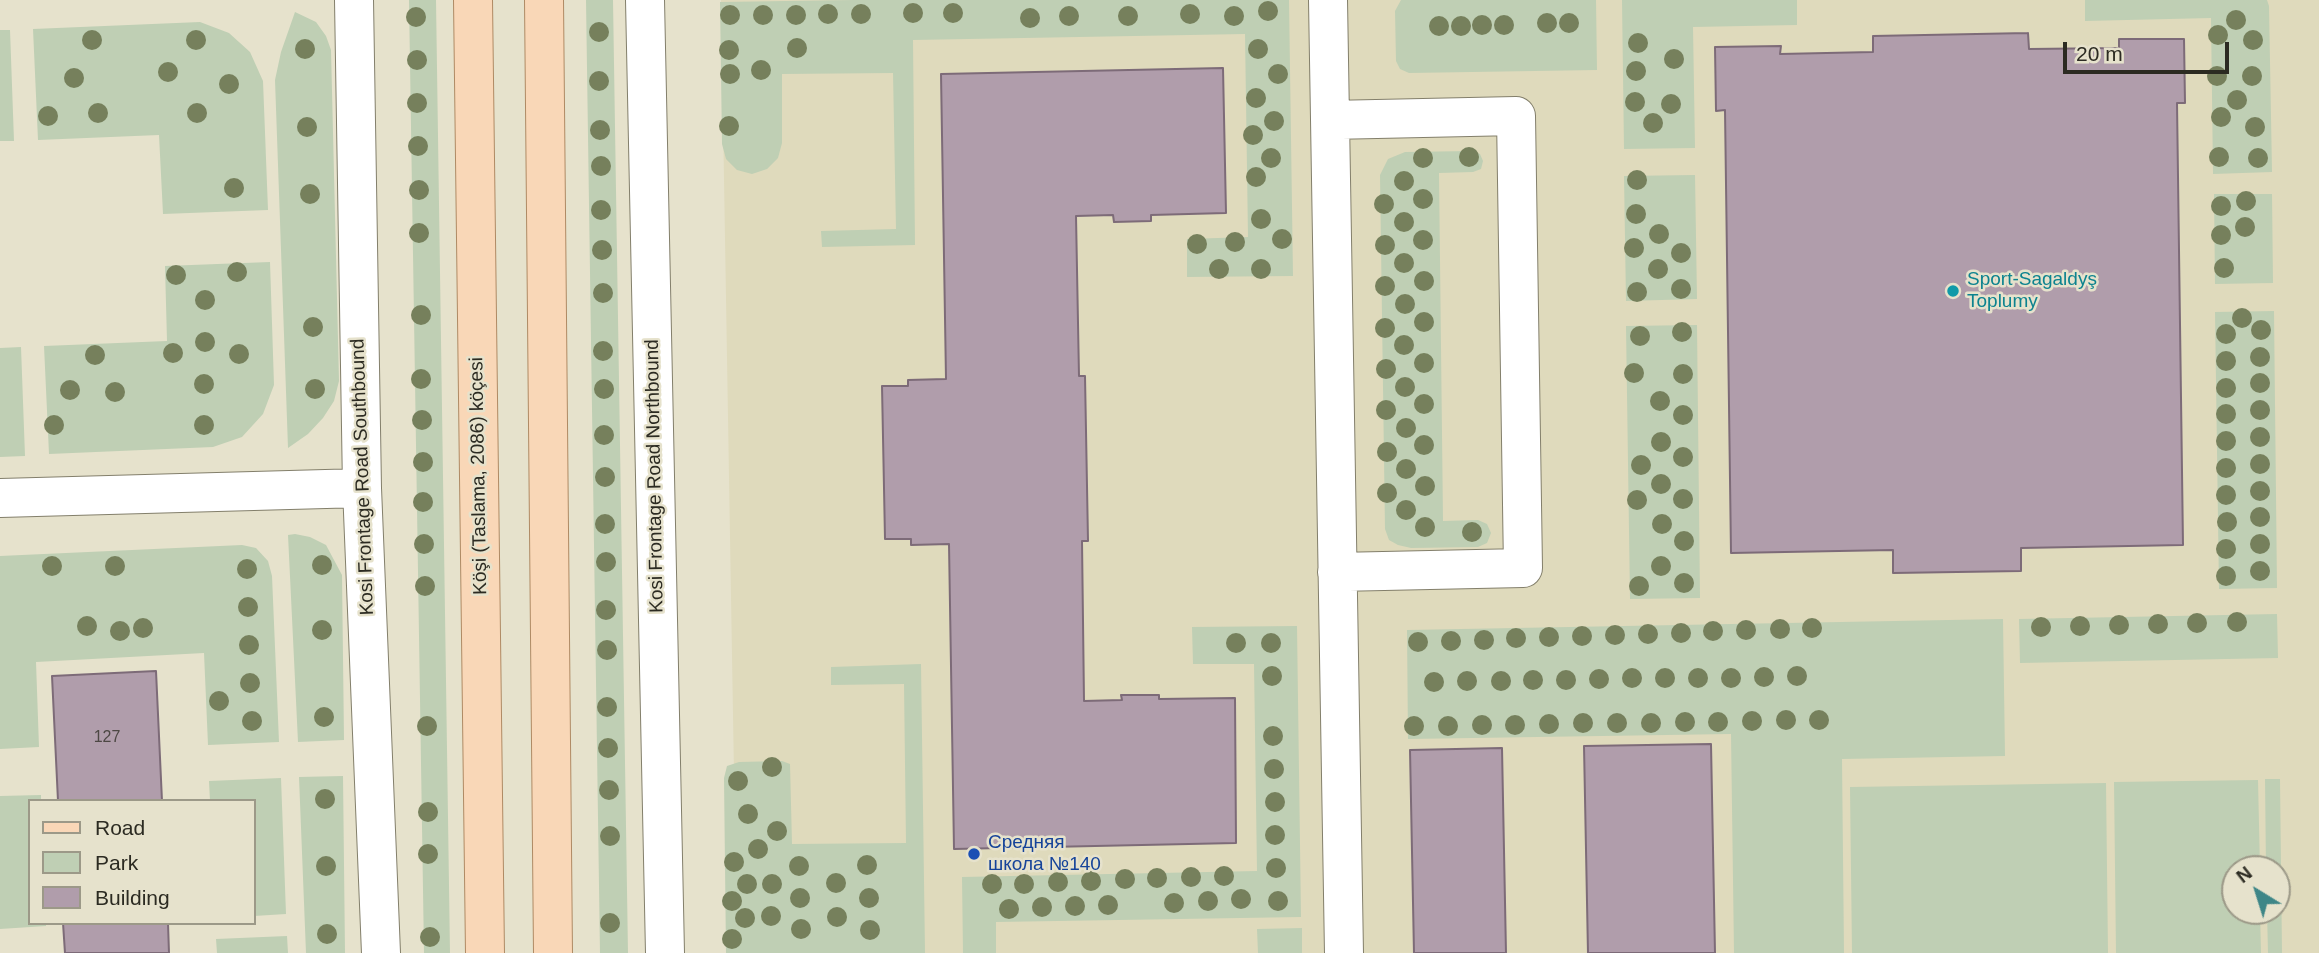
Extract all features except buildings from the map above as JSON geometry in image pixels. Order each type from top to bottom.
[{"type":"main road","name":"Köşi (Taslama, 2086) köçesi","points":[[473,0],[485,953]]},
{"type":"main road","points":[[544,0],[553,953]]},
{"type":"street","name":"Kosi Frontage Road Southbound","points":[[354,0],[362,488],[381,953]]},
{"type":"street","name":"Kosi Frontage Road Northbound","points":[[645,0],[665,953]]},
{"type":"street","points":[[1328,0],[1344,953]]},
{"type":"street","points":[[1330,120],[1516,116],[1522,486],[1523,568],[1337,572]]},
{"type":"street","points":[[0,498],[362,488]]},
{"type":"shaded area","points":[[721,0],[2319,0],[2319,953],[737,953]]},
{"type":"green space","points":[[409,0],[436,0],[450,953],[424,953]]},
{"type":"green space","points":[[586,0],[613,0],[628,953],[600,953]]},
{"type":"green space","points":[[1289,0],[1293,276],[1187,277],[1187,239],[1248,237],[1245,34],[913,40],[915,245],[822,247],[821,231],[896,229],[893,73],[782,74],[782,143],[778,158],[767,169],[752,174],[737,170],[726,159],[722,144],[720,2]]},
{"type":"green space","points":[[1401,0],[1596,0],[1597,70],[1409,73],[1400,69],[1396,61],[1395,11]]},
{"type":"green space","points":[[1622,0],[1797,0],[1797,25],[1693,27],[1695,148],[1624,149]]},
{"type":"green space","points":[[2085,0],[2267,0],[2272,172],[2213,174],[2211,18],[2085,21]]},
{"type":"green space","points":[[295,12],[316,22],[326,36],[331,50],[339,381],[334,401],[323,418],[308,434],[288,448],[275,80],[281,52]]},
{"type":"green space","points":[[200,22],[229,33],[250,52],[263,81],[268,210],[163,214],[159,135],[38,140],[33,29]]},
{"type":"green space","points":[[0,30],[10,30],[14,141],[0,141]]},
{"type":"green space","points":[[1472,151],[1480,154],[1483,161],[1481,169],[1473,172],[1439,173],[1443,521],[1478,520],[1487,524],[1491,533],[1487,543],[1478,547],[1411,548],[1389,540],[1385,529],[1380,175],[1388,159],[1405,152]]},
{"type":"green space","points":[[1695,175],[1697,299],[1626,301],[1624,176]]},
{"type":"green space","points":[[2214,194],[2272,194],[2273,283],[2215,284]]},
{"type":"green space","points":[[270,262],[274,385],[263,414],[242,437],[213,447],[49,454],[44,346],[167,341],[165,266]]},
{"type":"green space","points":[[2274,311],[2277,588],[2219,589],[2215,312]]},
{"type":"green space","points":[[1697,325],[1700,598],[1630,599],[1626,326]]},
{"type":"green space","points":[[21,347],[25,456],[0,457],[0,348]]},
{"type":"green space","points":[[288,535],[310,537],[326,545],[342,575],[344,740],[298,742]]},
{"type":"green space","points":[[242,545],[256,548],[268,561],[272,576],[279,742],[208,745],[204,653],[36,662],[39,747],[0,749],[0,556]]},
{"type":"green space","points":[[2277,614],[2278,658],[2020,663],[2019,619]]},
{"type":"green space","points":[[2003,619],[2005,756],[1842,759],[1844,953],[1734,953],[1731,734],[1408,739],[1407,630]]},
{"type":"green space","points":[[1297,626],[1301,917],[996,922],[996,953],[963,953],[962,877],[1257,871],[1254,664],[1193,664],[1192,627]]},
{"type":"green space","points":[[921,664],[925,953],[726,953],[724,778],[727,766],[739,762],[782,761],[790,764],[792,844],[906,843],[904,684],[831,685],[831,667]]},
{"type":"green space","points":[[343,776],[345,953],[306,953],[299,777]]},
{"type":"green space","points":[[281,778],[286,914],[256,916],[256,799],[210,799],[209,781]]},
{"type":"green space","points":[[2265,779],[2280,779],[2281,855],[2266,855]]},
{"type":"green space","points":[[2258,780],[2260,855],[2221,855],[2221,925],[2260,925],[2261,953],[2116,953],[2114,782]]},
{"type":"green space","points":[[2106,783],[2108,953],[1852,953],[1850,787]]},
{"type":"green space","points":[[41,795],[41,799],[28,799],[28,925],[46,926],[0,929],[0,796]]},
{"type":"green space","points":[[2267,925],[2282,925],[2282,953],[2268,953]]},
{"type":"green space","points":[[1302,928],[1302,953],[1258,953],[1257,929]]},
{"type":"green space","points":[[287,936],[288,953],[217,953],[216,939]]},
{"type":"place","name":"Sport-Sagaldyş Toplumy","points":[[1953,291]]},
{"type":"place","name":"Средняя школа №140","points":[[974,854]]}]
